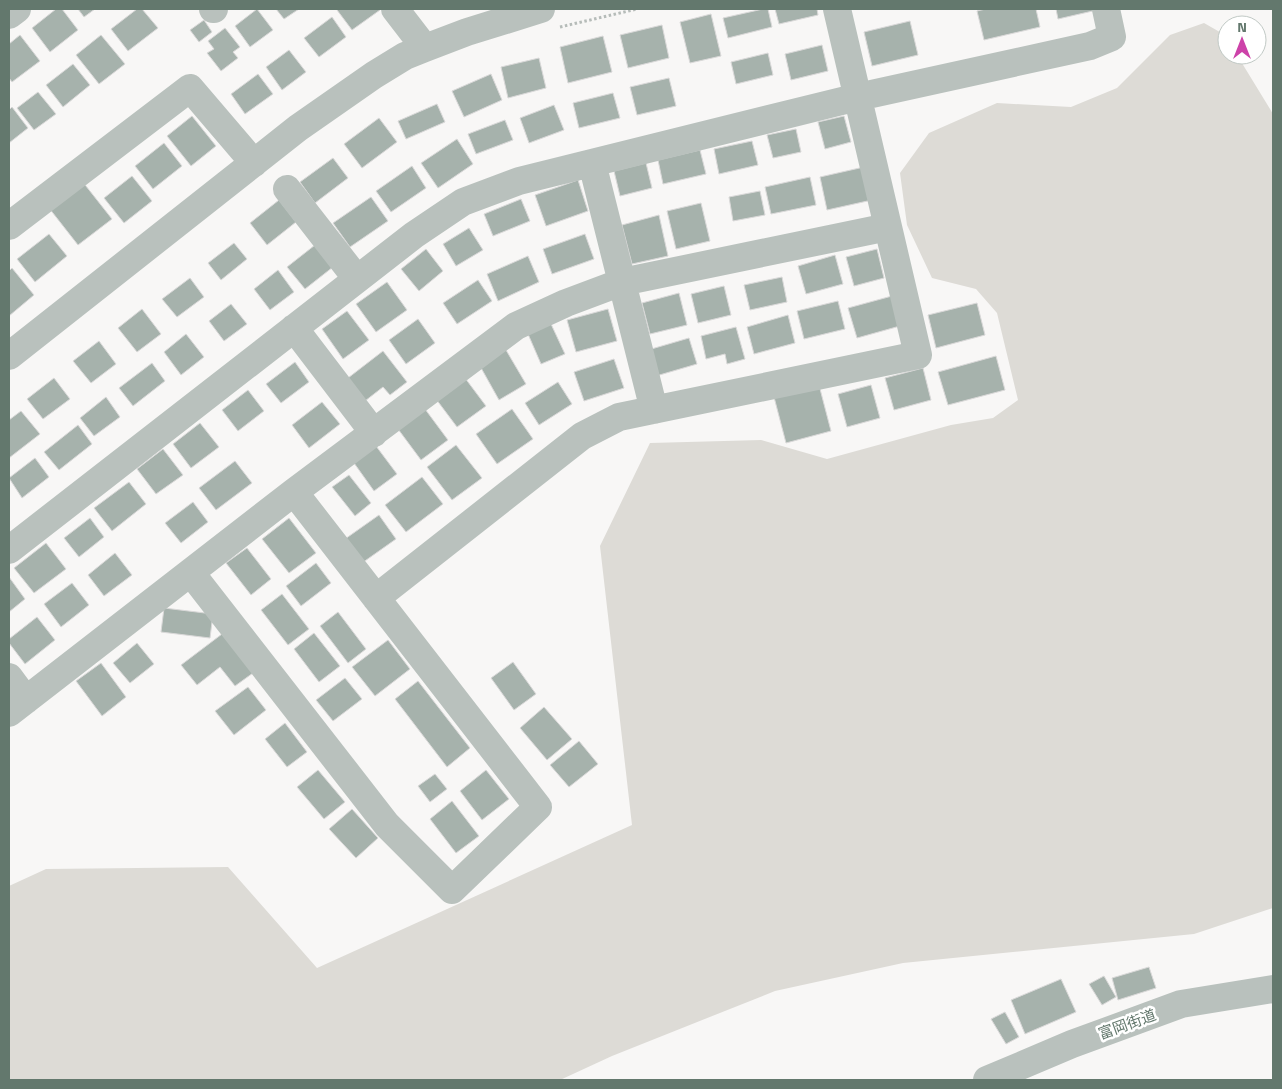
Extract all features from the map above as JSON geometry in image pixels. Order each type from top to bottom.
[{"type":"street","points":[[9,15],[17,9]]},
{"type":"street","points":[[395,9],[425,48]]},
{"type":"street","points":[[376,598],[582,436],[619,417],[918,356],[837,9]]},
{"type":"street","points":[[9,550],[414,235],[463,202],[519,181],[858,97],[1090,46],[1112,36],[1106,9]]},
{"type":"street","points":[[9,356],[298,128],[374,75],[405,56],[467,32],[548,18]]},
{"type":"street","points":[[9,226],[190,88],[254,163]]},
{"type":"street","points":[[592,163],[654,410]]},
{"type":"street","points":[[286,189],[357,279]]},
{"type":"street","points":[[9,677],[18,706],[294,492],[516,326],[566,303],[622,282],[888,227]]},
{"type":"street","points":[[294,328],[374,433]]},
{"type":"street","points":[[191,573],[387,825],[452,890],[538,808],[294,492]]},
{"type":"street","name":"富岡街道","points":[[987,1080],[1072,1044],[1181,1004],[1273,989]]},
{"type":"path","points":[[548,18],[637,9]]},
{"type":"shaded area","points":[[1204,23],[1217,30],[1217,65],[1243,65],[1273,114],[1273,908],[1194,934],[903,963],[775,991],[612,1056],[560,1080],[9,1080],[9,886],[46,869],[228,867],[317,968],[632,825],[600,546],[650,443],[761,440],[827,459],[951,425],[993,418],[1018,400],[997,313],[976,289],[932,278],[907,225],[900,173],[929,133],[997,103],[1071,107],[1117,88],[1170,35]]},
{"type":"building","points":[[56,9],[62,9],[78,30],[50,52],[32,28]]},
{"type":"building","points":[[78,9],[95,9],[84,17]]},
{"type":"building","points":[[137,9],[142,9],[158,28],[128,51],[111,29]]},
{"type":"building","points":[[257,9],[273,30],[250,47],[235,26]]},
{"type":"building","points":[[276,9],[299,9],[284,19]]},
{"type":"building","points":[[338,9],[379,9],[380,10],[352,30]]},
{"type":"building","points":[[768,9],[772,27],[728,38],[723,18]]},
{"type":"building","points":[[775,9],[817,9],[818,15],[779,24]]},
{"type":"building","points":[[986,9],[1036,9],[1040,27],[984,40],[977,11]]},
{"type":"building","points":[[1056,9],[1097,9],[1097,10],[1058,19]]},
{"type":"building","points":[[711,14],[721,56],[690,63],[680,22]]},
{"type":"building","points":[[332,17],[346,37],[319,57],[304,38]]},
{"type":"building","points":[[204,20],[212,32],[199,42],[190,30]]},
{"type":"building","points":[[910,21],[918,55],[872,66],[864,32]]},
{"type":"building","points":[[662,25],[669,58],[628,68],[620,35]]},
{"type":"building","points":[[225,28],[240,47],[233,52],[238,58],[221,71],[207,53],[214,49],[208,41]]},
{"type":"building","points":[[20,35],[40,61],[12,82],[9,78],[9,44]]},
{"type":"building","points":[[101,35],[125,64],[99,84],[76,55]]},
{"type":"building","points":[[603,36],[612,72],[568,83],[560,47]]},
{"type":"building","points":[[822,45],[828,71],[791,80],[785,54]]},
{"type":"building","points":[[289,50],[306,72],[282,90],[266,67]]},
{"type":"building","points":[[768,53],[773,75],[736,84],[731,62]]},
{"type":"building","points":[[539,58],[546,88],[508,98],[501,67]]},
{"type":"building","points":[[73,64],[90,85],[63,107],[46,85]]},
{"type":"building","points":[[258,74],[273,94],[245,114],[231,94]]},
{"type":"building","points":[[491,74],[502,100],[464,117],[452,91]]},
{"type":"building","points":[[669,78],[676,106],[637,115],[630,87]]},
{"type":"building","points":[[38,92],[56,114],[34,130],[17,108]]},
{"type":"building","points":[[613,93],[620,118],[579,128],[573,103]]},
{"type":"building","points":[[437,104],[445,122],[406,139],[398,121]]},
{"type":"building","points":[[554,105],[564,130],[529,143],[520,118]]},
{"type":"building","points":[[12,107],[28,128],[9,143],[9,110]]},
{"type":"building","points":[[192,116],[216,146],[191,166],[167,136]]},
{"type":"building","points":[[844,116],[851,142],[825,149],[818,122]]},
{"type":"building","points":[[379,118],[397,142],[362,168],[344,144]]},
{"type":"building","points":[[505,120],[513,140],[476,154],[468,134]]},
{"type":"building","points":[[796,129],[801,152],[773,158],[767,135]]},
{"type":"building","points":[[457,139],[473,164],[438,188],[421,163]]},
{"type":"building","points":[[752,141],[758,165],[719,174],[714,149]]},
{"type":"building","points":[[164,143],[182,166],[153,189],[135,166]]},
{"type":"building","points":[[700,150],[706,174],[663,184],[658,160]]},
{"type":"building","points":[[333,158],[348,178],[315,203],[300,182]]},
{"type":"building","points":[[646,163],[652,188],[620,196],[614,171]]},
{"type":"building","points":[[412,166],[426,188],[391,212],[376,191]]},
{"type":"building","points":[[864,167],[872,200],[827,210],[820,177]]},
{"type":"building","points":[[132,176],[152,201],[124,223],[104,198]]},
{"type":"building","points":[[810,177],[816,205],[771,214],[765,187]]},
{"type":"building","points":[[578,180],[588,211],[546,226],[535,195]]},
{"type":"building","points":[[82,181],[112,219],[78,245],[49,208]]},
{"type":"building","points":[[760,191],[765,215],[733,221],[729,197]]},
{"type":"building","points":[[371,197],[388,221],[350,247],[333,223]]},
{"type":"building","points":[[521,199],[530,221],[493,236],[484,214]]},
{"type":"building","points":[[279,200],[296,222],[267,245],[250,223]]},
{"type":"building","points":[[701,203],[710,241],[676,249],[667,211]]},
{"type":"building","points":[[659,215],[668,256],[632,264],[622,225]]},
{"type":"building","points":[[469,228],[483,250],[456,266],[443,244]]},
{"type":"building","points":[[49,234],[67,256],[35,282],[17,259]]},
{"type":"building","points":[[585,234],[594,259],[552,274],[543,249]]},
{"type":"building","points":[[234,243],[247,259],[221,280],[208,263]]},
{"type":"building","points":[[315,245],[333,267],[305,289],[287,267]]},
{"type":"building","points":[[426,249],[443,271],[419,291],[401,269]]},
{"type":"building","points":[[877,249],[884,278],[854,286],[846,257]]},
{"type":"building","points":[[835,255],[843,284],[806,294],[798,266]]},
{"type":"building","points":[[528,256],[539,282],[498,301],[487,274]]},
{"type":"building","points":[[12,268],[34,295],[9,316],[9,271]]},
{"type":"building","points":[[278,270],[294,292],[270,310],[254,289]]},
{"type":"building","points":[[782,277],[787,302],[750,310],[744,285]]},
{"type":"building","points":[[190,278],[204,297],[177,317],[162,299]]},
{"type":"building","points":[[478,280],[492,301],[457,324],[443,303]]},
{"type":"building","points":[[387,282],[407,310],[376,332],[356,304]]},
{"type":"building","points":[[724,286],[731,315],[698,323],[691,294]]},
{"type":"building","points":[[679,293],[687,325],[650,334],[642,303]]},
{"type":"building","points":[[892,296],[900,326],[857,338],[848,308]]},
{"type":"building","points":[[838,301],[845,329],[804,339],[797,311]]},
{"type":"building","points":[[977,303],[985,335],[936,348],[928,315]]},
{"type":"building","points":[[231,304],[247,324],[224,341],[209,321]]},
{"type":"building","points":[[142,309],[161,334],[137,352],[118,328]]},
{"type":"building","points":[[608,309],[617,341],[576,352],[567,320]]},
{"type":"building","points":[[347,311],[369,340],[343,359],[322,329]]},
{"type":"building","points":[[788,315],[795,343],[754,354],[747,327]]},
{"type":"building","points":[[418,319],[435,343],[406,364],[389,340]]},
{"type":"building","points":[[551,324],[565,354],[541,364],[528,334]]},
{"type":"building","points":[[736,327],[745,359],[727,364],[725,354],[706,359],[701,336]]},
{"type":"building","points":[[186,334],[204,357],[181,375],[164,352]]},
{"type":"building","points":[[689,338],[697,364],[656,376],[648,350]]},
{"type":"building","points":[[99,341],[116,364],[91,383],[73,361]]},
{"type":"building","points":[[506,350],[526,384],[499,400],[480,366]]},
{"type":"building","points":[[383,351],[407,382],[390,395],[383,387],[365,401],[348,378]]},
{"type":"building","points":[[996,356],[1005,390],[948,405],[938,372]]},
{"type":"building","points":[[614,359],[624,388],[584,401],[574,372]]},
{"type":"building","points":[[295,362],[309,382],[281,403],[266,384]]},
{"type":"building","points":[[152,363],[165,381],[133,406],[119,388]]},
{"type":"building","points":[[923,368],[931,400],[894,410],[885,378]]},
{"type":"building","points":[[54,378],[70,399],[43,419],[27,399]]},
{"type":"building","points":[[465,378],[486,406],[457,427],[436,399]]},
{"type":"building","points":[[558,382],[572,404],[539,425],[525,403]]},
{"type":"building","points":[[819,385],[831,431],[786,443],[774,397]]},
{"type":"building","points":[[871,385],[880,418],[847,427],[838,394]]},
{"type":"building","points":[[248,390],[264,411],[238,431],[222,410]]},
{"type":"building","points":[[106,397],[120,417],[94,436],[80,418]]},
{"type":"building","points":[[322,402],[340,424],[309,448],[292,425]]},
{"type":"building","points":[[425,409],[448,440],[421,460],[398,429]]},
{"type":"building","points":[[512,409],[533,439],[497,464],[476,434]]},
{"type":"building","points":[[21,411],[40,434],[9,458],[9,420]]},
{"type":"building","points":[[200,423],[219,447],[191,468],[173,444]]},
{"type":"building","points":[[78,425],[92,444],[59,470],[44,452]]},
{"type":"building","points":[[456,445],[482,478],[452,500],[427,467]]},
{"type":"building","points":[[376,446],[397,474],[374,491],[354,463]]},
{"type":"building","points":[[163,449],[183,475],[156,494],[137,469]]},
{"type":"building","points":[[35,458],[49,477],[22,498],[9,478]]},
{"type":"building","points":[[235,461],[252,483],[216,510],[199,488]]},
{"type":"building","points":[[349,475],[371,503],[355,516],[332,487]]},
{"type":"building","points":[[422,477],[443,504],[406,532],[385,505]]},
{"type":"building","points":[[129,482],[146,504],[112,531],[94,508]]},
{"type":"building","points":[[193,502],[208,522],[181,543],[165,523]]},
{"type":"building","points":[[379,515],[396,539],[362,563],[345,539]]},
{"type":"building","points":[[90,518],[104,537],[79,557],[64,538]]},
{"type":"building","points":[[289,518],[316,553],[289,573],[262,539]]},
{"type":"building","points":[[46,543],[66,569],[34,593],[14,568]]},
{"type":"building","points":[[247,548],[271,579],[251,595],[226,563]]},
{"type":"building","points":[[115,553],[132,575],[104,596],[88,575]]},
{"type":"building","points":[[316,563],[331,583],[301,606],[286,586]]},
{"type":"building","points":[[9,577],[25,599],[9,612]]},
{"type":"building","points":[[72,583],[89,605],[61,627],[44,604]]},
{"type":"building","points":[[282,594],[309,629],[288,645],[261,610]]},
{"type":"building","points":[[164,608],[213,614],[210,638],[161,632]]},
{"type":"building","points":[[338,612],[366,649],[348,663],[320,626]]},
{"type":"building","points":[[37,617],[55,640],[25,664],[9,643],[9,639]]},
{"type":"building","points":[[314,633],[340,666],[319,682],[294,649]]},
{"type":"building","points":[[222,634],[253,673],[235,686],[220,667],[197,685],[181,665]]},
{"type":"building","points":[[388,640],[410,669],[375,696],[352,667]]},
{"type":"building","points":[[137,643],[154,664],[130,683],[113,663]]},
{"type":"building","points":[[513,662],[536,694],[514,710],[491,678]]},
{"type":"building","points":[[101,663],[126,697],[102,716],[76,681]]},
{"type":"building","points":[[345,678],[362,699],[333,721],[316,700]]},
{"type":"building","points":[[418,681],[470,748],[447,767],[395,699]]},
{"type":"building","points":[[248,687],[266,710],[234,735],[215,711]]},
{"type":"building","points":[[544,707],[572,739],[547,760],[520,728]]},
{"type":"building","points":[[285,723],[307,752],[287,767],[265,739]]},
{"type":"building","points":[[579,741],[598,764],[569,787],[550,765]]},
{"type":"building","points":[[318,770],[345,802],[324,819],[297,787]]},
{"type":"building","points":[[486,770],[509,799],[482,820],[460,791]]},
{"type":"building","points":[[435,774],[447,789],[430,802],[418,786]]},
{"type":"building","points":[[452,801],[479,836],[456,853],[430,819]]},
{"type":"building","points":[[352,809],[378,838],[356,858],[329,829]]},
{"type":"building","points":[[1149,967],[1156,988],[1118,1000],[1112,978]]},
{"type":"building","points":[[1104,976],[1116,997],[1102,1005],[1089,984]]},
{"type":"building","points":[[1061,979],[1076,1012],[1025,1034],[1011,1000]]},
{"type":"building","points":[[1005,1012],[1019,1037],[1006,1044],[991,1019]]}]
